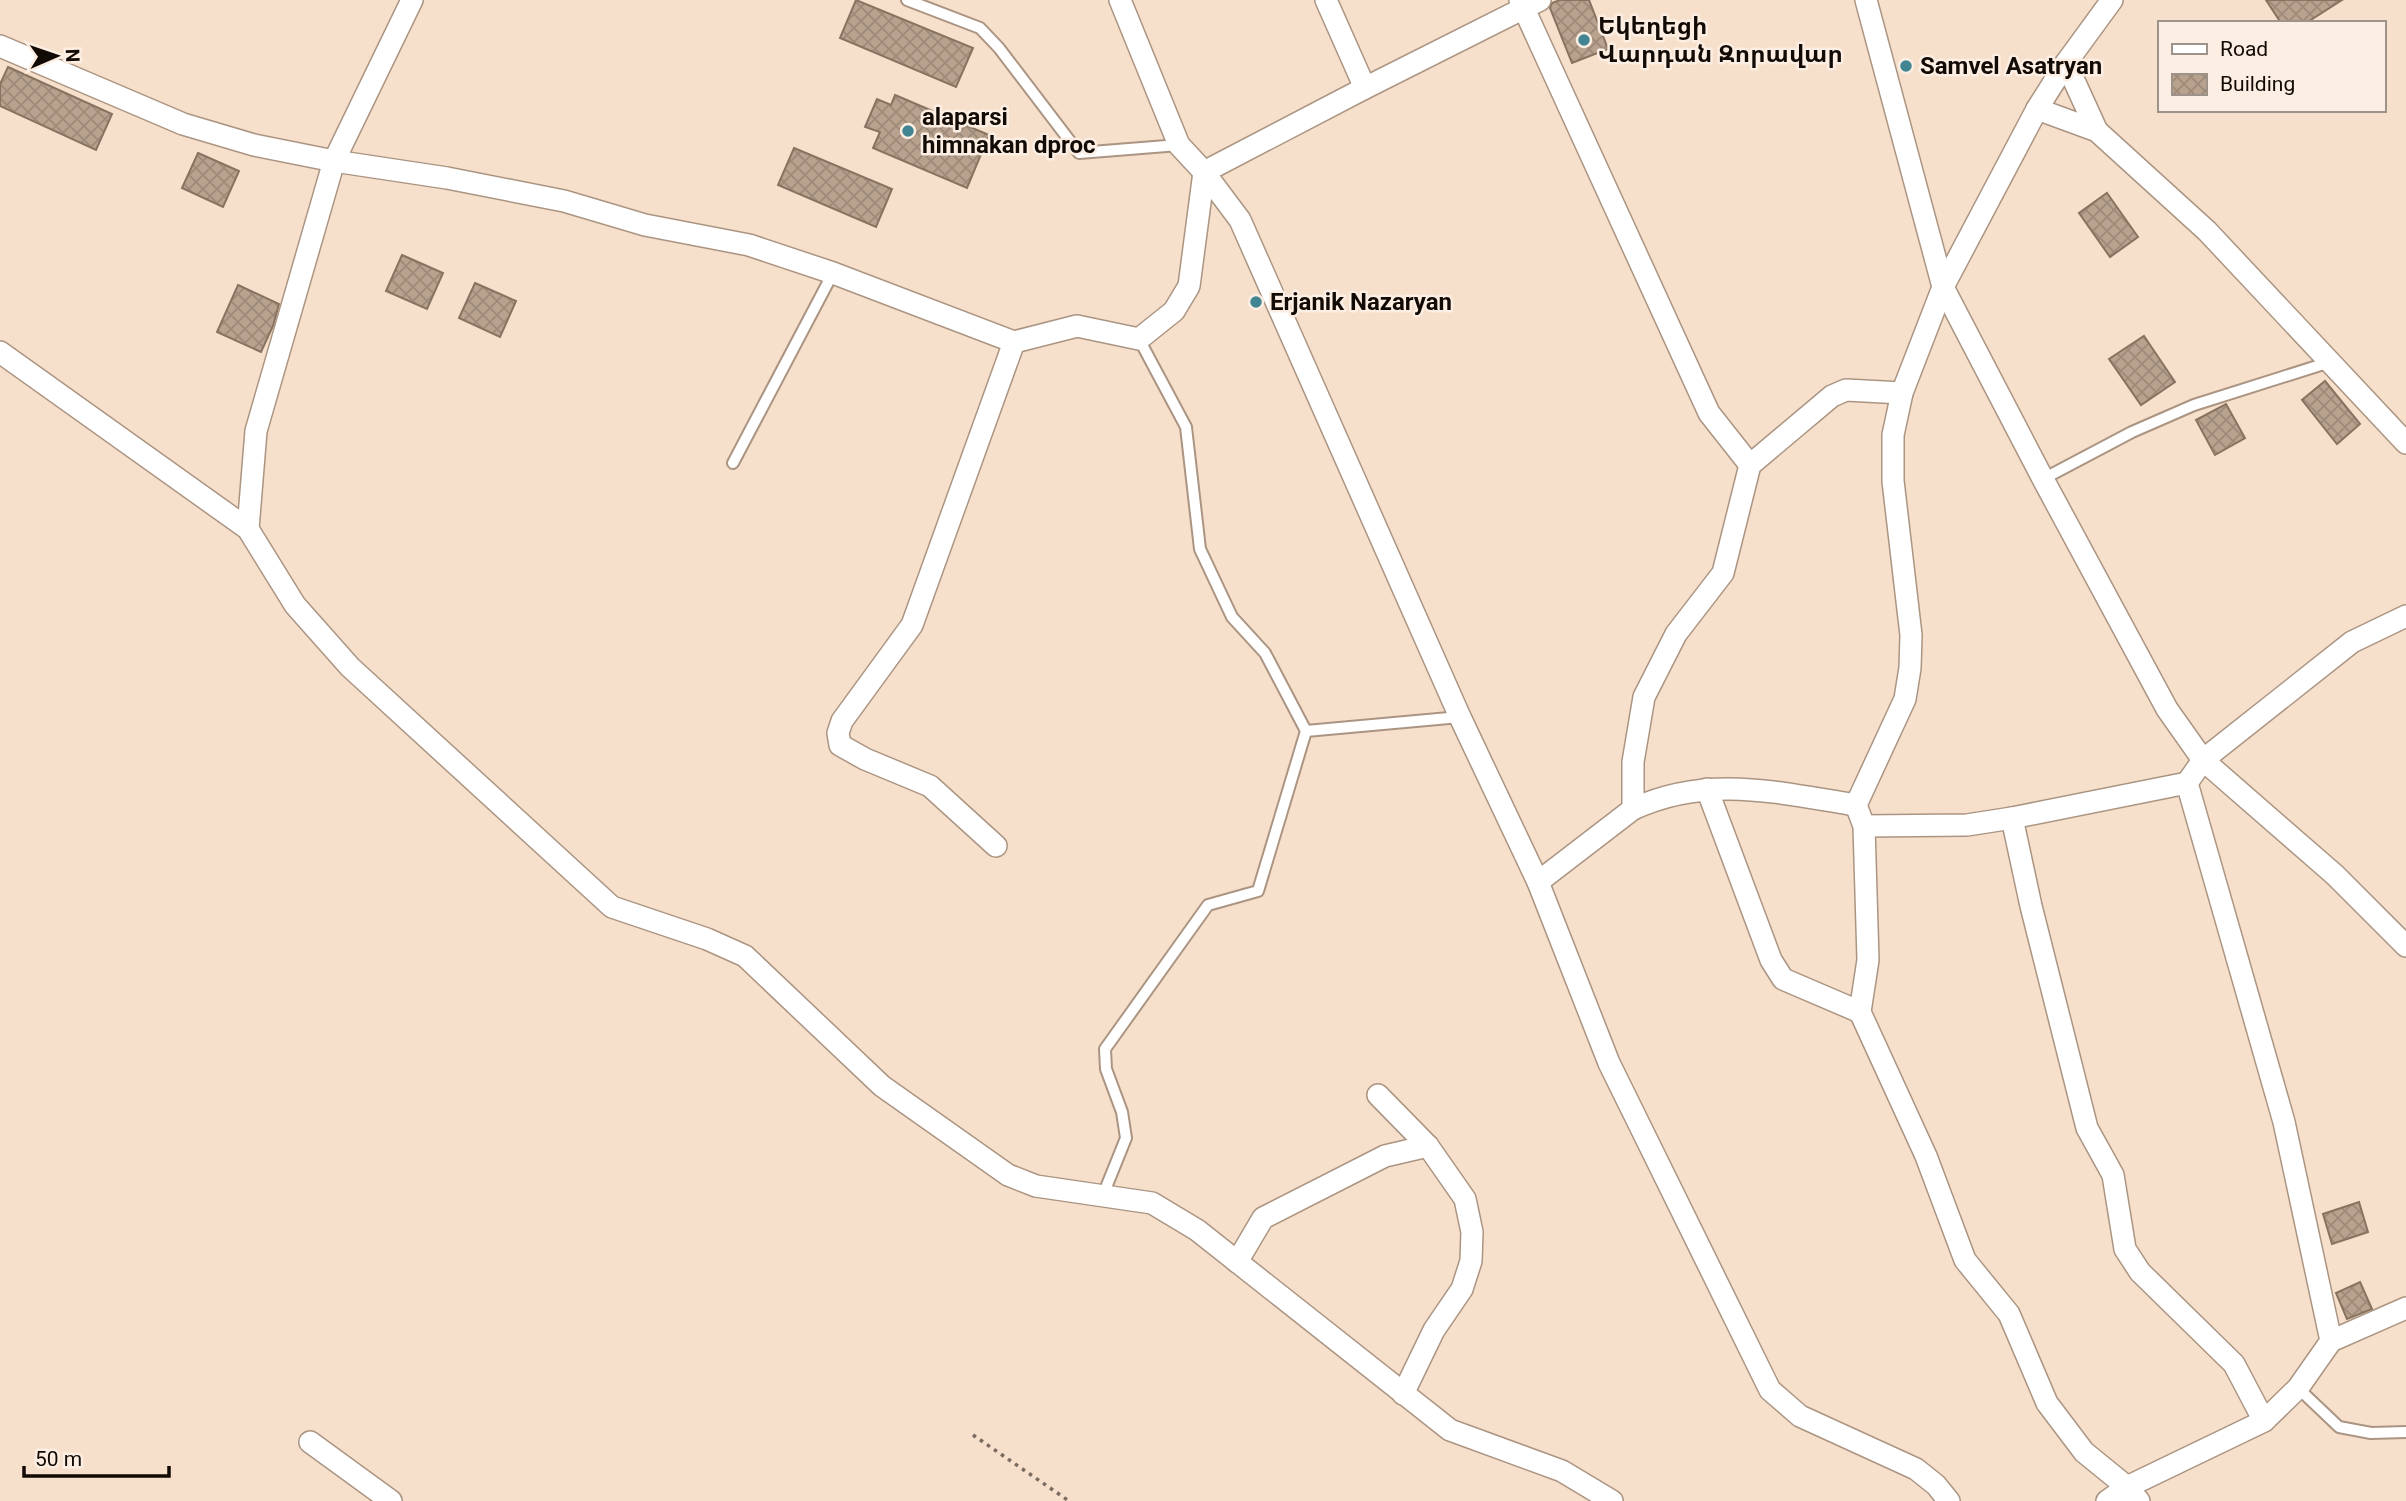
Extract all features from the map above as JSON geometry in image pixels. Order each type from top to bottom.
[{"type":"street","points":[[248,528],[256,431],[334,161],[412,0]]},
{"type":"street","points":[[1119,0],[1179,145],[1204,172],[1240,220],[1460,717],[1538,881],[1609,1063],[1770,1391],[1800,1416],[1916,1469],[1936,1485],[1949,1501]]},
{"type":"street","points":[[1326,0],[1365,88]]},
{"type":"street","points":[[1866,0],[1943,287],[2167,709],[2203,760],[2335,875],[2406,946]]},
{"type":"street","points":[[2112,0],[2066,63],[2037,109],[1943,287],[1902,393],[1893,435],[1893,481],[1911,635],[1910,668],[1905,699],[1856,805],[1864,826],[1868,960],[1860,1012],[1926,1156],[1965,1260],[2009,1314],[2047,1403],[2084,1452],[2131,1496]]},
{"type":"street","points":[[1204,172],[1528,3],[1709,413],[1750,465]]},
{"type":"street","points":[[0,46],[183,124],[254,145],[564,201],[645,225],[750,245],[833,273],[1014,342],[1077,327],[1139,339],[1174,311],[1189,286],[1204,172]]},
{"type":"street","points":[[2066,63],[2097,131]]},
{"type":"street","points":[[2037,109],[2097,131],[2207,231],[2406,443]]},
{"type":"street","points":[[996,846],[930,786],[865,759],[840,745],[838,733],[842,721],[912,625],[1014,342]]},
{"type":"street","points":[[0,352],[248,528],[295,605],[350,667],[612,907],[707,939],[745,956],[882,1086],[1008,1175],[1037,1186],[1152,1203],[1197,1230],[1450,1430],[1562,1471],[1612,1501]]},
{"type":"street","points":[[1633,809],[1633,762],[1644,697],[1676,634],[1723,573],[1750,465],[1832,397],[1846,390],[1902,393]]},
{"type":"street","points":[[1864,826],[1967,825],[2187,783],[2203,760],[2352,642],[2406,616]]},
{"type":"street","points":[[2187,783],[2284,1122],[2331,1341]]},
{"type":"street","points":[[1538,881],[1633,809],[1659,797],[1732,787],[1856,805]]},
{"type":"street","points":[[1707,789],[1771,960],[1783,979],[1860,1012]]},
{"type":"street","points":[[2012,818],[2031,906],[2087,1128],[2113,1175],[2125,1249],[2140,1272],[2234,1364],[2264,1421]]},
{"type":"street","points":[[1378,1095],[1428,1146],[1465,1199],[1472,1232],[1471,1261],[1462,1289],[1434,1331],[1403,1394]]},
{"type":"street","points":[[1237,1262],[1264,1218],[1385,1156],[1428,1146]]},
{"type":"street","points":[[2107,1501],[2131,1496],[2264,1421],[2298,1388],[2331,1341],[2406,1308]]},
{"type":"street","points":[[310,1442],[391,1501]]},
{"type":"lane","points":[[907,0],[980,28],[999,48],[1079,153],[1179,145]]},
{"type":"lane","points":[[733,463],[833,273]]},
{"type":"lane","points":[[1103,1195],[1126,1138],[1122,1112],[1106,1069],[1105,1049],[1208,905],[1258,891],[1306,731],[1265,653],[1233,617],[1200,549],[1186,427],[1139,339]]},
{"type":"lane","points":[[2043,479],[2132,432],[2194,405],[2330,362]]},
{"type":"lane","points":[[1306,731],[1460,717]]},
{"type":"lane","points":[[2298,1388],[2339,1427],[2371,1433],[2406,1432]]},
{"type":"path","points":[[973,1434],[1069,1501]]},
{"type":"building","points":[[856,0],[973,48],[956,87],[840,38]]},
{"type":"building","name":"Եկեղեցի Վարդան Զորավար","points":[[1560,0],[1589,0],[1608,49],[1572,63],[1550,8],[1552,3]]},
{"type":"building","points":[[2266,0],[2342,0],[2309,21],[2280,21]]},
{"type":"building","points":[[8,67],[112,114],[96,150],[0,106],[0,84]]},
{"type":"building","points":[[895,95],[989,135],[967,188],[873,148],[880,132],[865,127],[877,99],[891,105]]},
{"type":"building","points":[[794,148],[892,189],[876,227],[778,185]]},
{"type":"building","points":[[198,153],[239,171],[223,207],[182,188]]},
{"type":"building","points":[[2107,193],[2138,237],[2110,257],[2079,213]]},
{"type":"building","points":[[402,255],[443,273],[427,309],[386,291]]},
{"type":"building","points":[[475,283],[516,301],[500,337],[459,318]]},
{"type":"building","points":[[238,285],[279,304],[273,326],[261,352],[217,332]]},
{"type":"building","points":[[2144,336],[2175,382],[2141,405],[2109,359]]},
{"type":"building","points":[[2325,381],[2360,424],[2337,444],[2302,400]]},
{"type":"building","points":[[2226,404],[2245,438],[2215,455],[2196,420]]},
{"type":"building","points":[[2359,1202],[2368,1232],[2332,1244],[2323,1214]]},
{"type":"building","points":[[2360,1282],[2372,1309],[2347,1319],[2336,1293]]},
{"type":"place","name":"Եկեղեցի Վարդան Զորավար","points":[[1584,40]]},
{"type":"place","name":"Samvel Asatryan","points":[[1906,66]]},
{"type":"place","name":"alaparsi himnakan dproc","points":[[908,131]]},
{"type":"place","name":"Erjanik Nazaryan","points":[[1256,302]]}]
